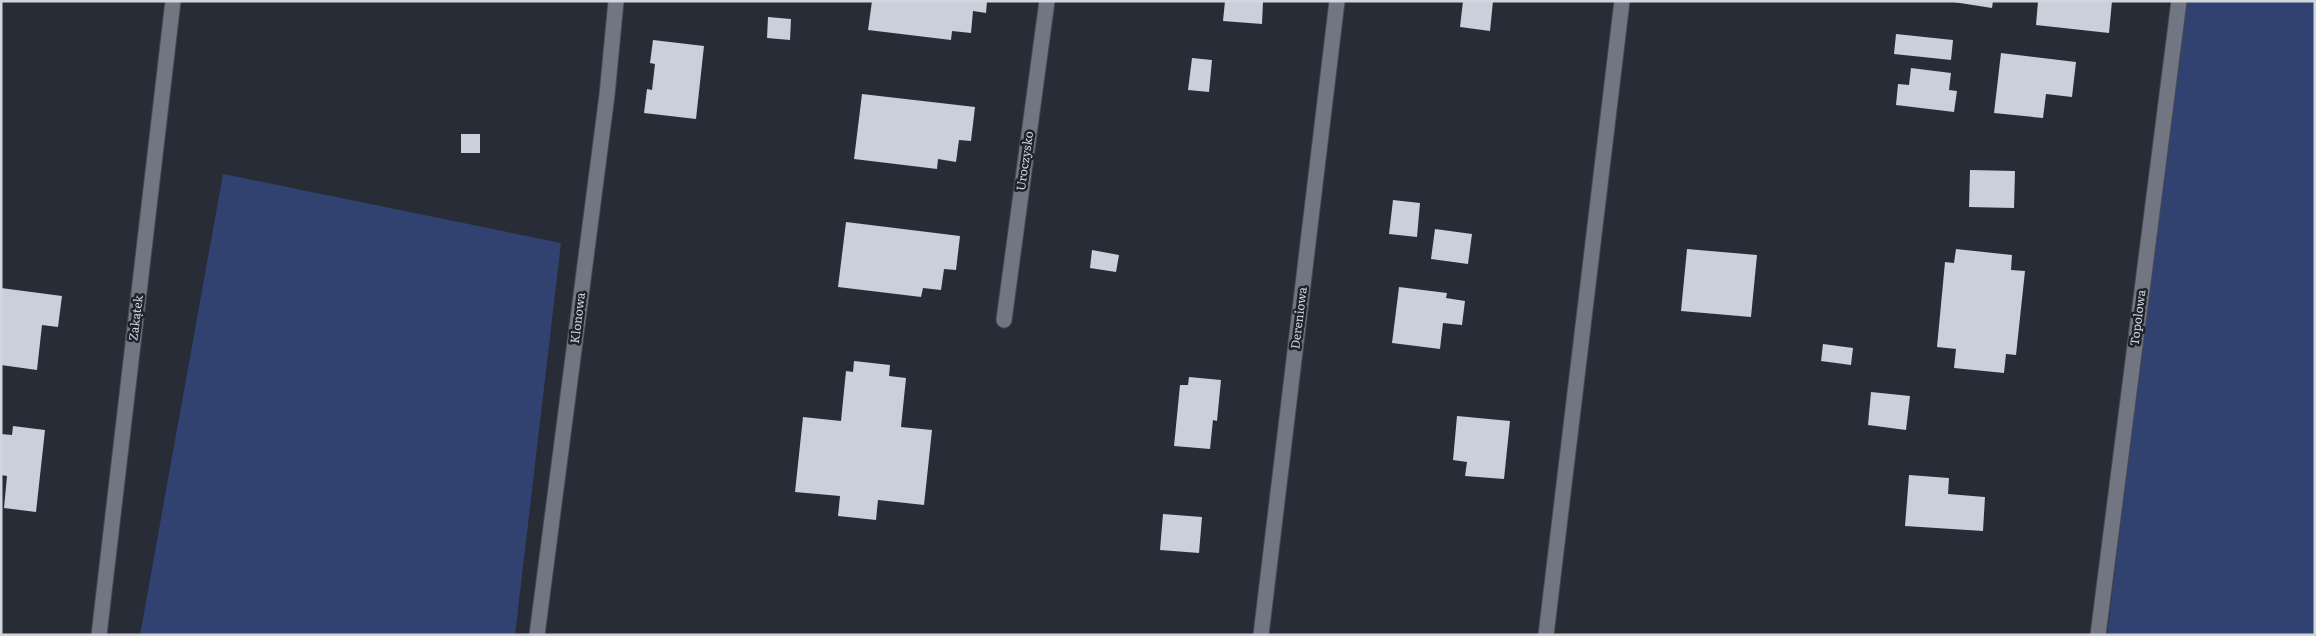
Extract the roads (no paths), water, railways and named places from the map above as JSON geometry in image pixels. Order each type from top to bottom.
[{"type":"street","name":"Zakątek","points":[[99,635],[173,1]]},
{"type":"street","name":"Klonowa","points":[[537,635],[607,95],[616,1]]},
{"type":"street","name":"Uroczysko","points":[[1004,320],[1047,1]]},
{"type":"street","name":"Dereniowa","points":[[1261,635],[1337,1]]},
{"type":"street","points":[[1546,635],[1622,1]]},
{"type":"street","name":"Topolowa","points":[[2098,635],[2179,1]]}]
